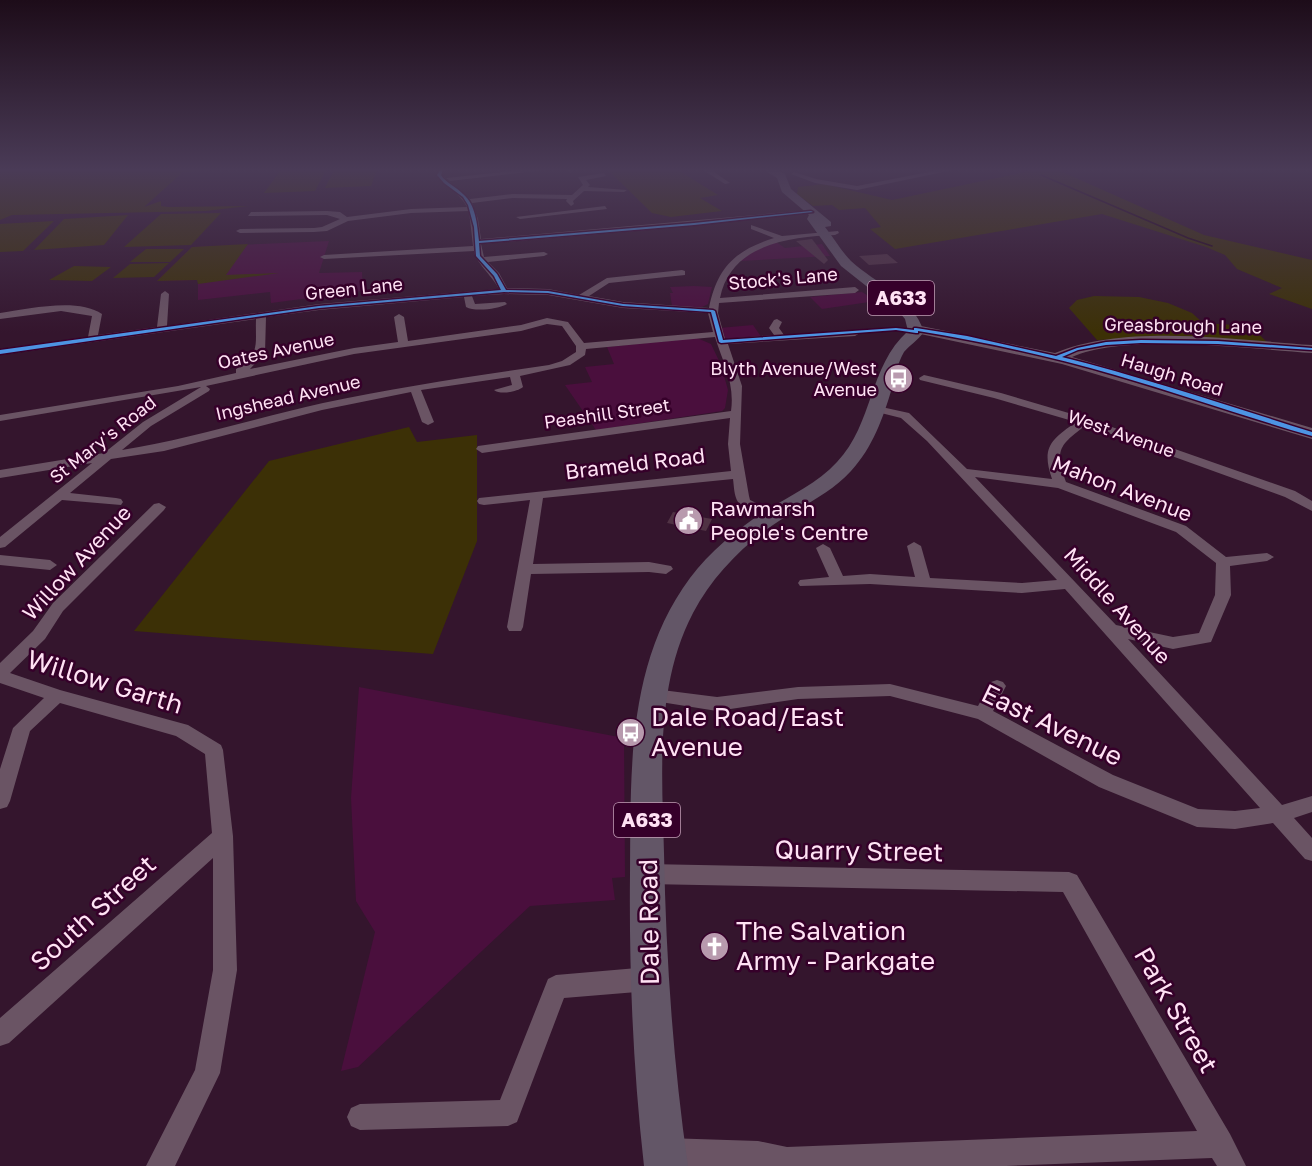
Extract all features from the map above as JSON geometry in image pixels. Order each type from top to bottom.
[{"type":"main road","name":"A633","points":[[772,516],[812,492],[844,467],[856,451],[877,409],[894,356],[931,326],[922,315],[853,263],[830,233],[820,224]]},
{"type":"main road","name":"Dale Road","points":[[665,1159],[649,979],[647,738],[654,695],[672,635],[687,600],[722,556],[772,516]]},
{"type":"street","points":[[240,231],[314,230],[334,224]]},
{"type":"street","points":[[476,224],[481,260],[496,275],[504,291]]},
{"type":"street","points":[[324,257],[718,224]]},
{"type":"street","points":[[754,227],[780,238]]},
{"type":"street","points":[[772,516],[743,499],[733,435],[737,386],[732,364],[719,338],[714,306],[721,278],[730,264],[747,252],[780,238],[830,233]]},
{"type":"street","points":[[481,260],[544,254]]},
{"type":"street","points":[[582,297],[602,283],[612,280],[682,273]]},
{"type":"street","name":"Stock's Lane","points":[[714,306],[855,290]]},
{"type":"street","name":"Green Lane","points":[[0,352],[341,304],[504,291],[548,292],[623,305],[714,306]]},
{"type":"street","points":[[162,328],[165,294]]},
{"type":"street","points":[[467,294],[471,307],[502,304]]},
{"type":"street","points":[[0,316],[64,305],[97,314],[93,338]]},
{"type":"street","name":"St Mary's Road","points":[[0,544],[147,424],[190,397],[251,364],[260,353],[261,315]]},
{"type":"street","points":[[399,317],[403,343]]},
{"type":"street","name":"Oates Avenue","points":[[0,418],[121,400],[291,363],[403,343],[513,329],[547,321],[560,322],[568,327],[581,350]]},
{"type":"street","points":[[777,322],[774,328],[781,338]]},
{"type":"street","name":"Haugh Road","points":[[924,330],[1125,375],[1312,434]]},
{"type":"street","points":[[581,350],[719,338],[781,338],[855,333]]},
{"type":"street","name":"Greasbrough Lane","points":[[1056,358],[1066,351],[1101,344],[1189,342],[1312,349]]},
{"type":"street","name":"Ingshead Avenue","points":[[0,474],[164,447],[321,407],[415,388],[550,368],[566,363],[581,350]]},
{"type":"street","points":[[499,390],[518,387],[514,374]]},
{"type":"street","name":"West Avenue","points":[[924,378],[997,395],[1084,421],[1290,494],[1312,507]]},
{"type":"street","points":[[415,388],[428,422]]},
{"type":"street","name":"Middle Avenue","points":[[877,409],[905,414],[963,472],[1069,584],[1280,814],[1312,852]]},
{"type":"street","name":"Peashill Street","points":[[482,449],[736,414]]},
{"type":"street","points":[[1060,483],[1052,461],[1059,441],[1084,421]]},
{"type":"street","name":"Mahon Avenue","points":[[963,472],[1060,483],[1181,529],[1223,562]]},
{"type":"street","name":"Brameld Road","points":[[484,501],[716,475],[739,475]]},
{"type":"street","points":[[59,496],[116,502]]},
{"type":"street","name":"Brameld Road","points":[[515,627],[537,496]]},
{"type":"street","name":"Willow Avenue","points":[[0,675],[39,635],[58,607],[159,507]]},
{"type":"street","points":[[914,546],[924,582]]},
{"type":"street","points":[[823,548],[838,581]]},
{"type":"street","points":[[1107,628],[1173,643],[1205,638],[1223,595],[1223,562],[1267,557]]},
{"type":"street","points":[[0,560],[50,565]]},
{"type":"street","points":[[526,569],[666,569]]},
{"type":"street","points":[[805,583],[870,579],[1022,588],[1069,584]]},
{"type":"street","name":"Willow Garth","points":[[0,675],[57,696],[182,730],[213,750],[223,836]]},
{"type":"street","points":[[983,714],[997,686]]},
{"type":"street","name":"East Avenue","points":[[654,695],[717,704],[798,693],[890,690],[983,714],[1106,781],[1197,818],[1235,820],[1280,814]]},
{"type":"street","points":[[0,801],[22,728],[57,696]]},
{"type":"street","points":[[1280,814],[1312,804]]},
{"type":"street","points":[[160,1166],[207,1073],[225,970],[223,836]]},
{"type":"street","name":"South Street","points":[[0,1034],[223,836]]},
{"type":"street","name":"Quarry Street","points":[[647,874],[1070,882]]},
{"type":"street","name":"Park Street","points":[[1070,882],[1226,1155]]},
{"type":"street","points":[[360,1117],[508,1113],[556,987],[649,979]]},
{"type":"street","points":[[665,1159],[758,1155],[787,1161],[1226,1155]]},
{"type":"shaded area","points":[[0,224],[50,224],[23,251],[0,252]]},
{"type":"shaded area","points":[[59,224],[120,224],[104,245],[34,250]]},
{"type":"shaded area","points":[[149,224],[210,224],[191,245],[124,247]]},
{"type":"shaded area","points":[[879,224],[1040,224],[895,249],[870,229],[881,227]]},
{"type":"shaded area","points":[[1135,224],[1180,224],[1204,235],[1312,260],[1312,309],[1269,294],[1282,288],[1237,269],[1225,255]]},
{"type":"shaded area","points":[[329,241],[319,273],[362,272],[363,291],[271,303],[270,292],[198,300],[198,280],[157,281],[192,247]]},
{"type":"shaded area","points":[[776,242],[785,248],[822,244],[830,256],[739,261],[755,250]]},
{"type":"shaded area","points":[[248,244],[226,275],[279,273],[198,284],[197,280],[157,281],[192,247]]},
{"type":"shaded area","points":[[146,249],[184,249],[170,262],[130,262]]},
{"type":"shaded area","points":[[169,263],[154,277],[113,278],[130,264]]},
{"type":"shaded area","points":[[74,266],[111,267],[92,281],[49,280]]},
{"type":"shaded area","points":[[670,287],[712,287],[708,304],[700,308],[672,306],[670,293],[673,293]]},
{"type":"shaded area","points":[[862,292],[876,301],[822,309],[810,297]]},
{"type":"shaded area","points":[[1094,296],[1139,297],[1168,303],[1192,313],[1203,323],[1250,326],[1268,343],[1097,340],[1069,308],[1077,300]]},
{"type":"shaded area","points":[[753,325],[762,338],[732,340],[723,337],[719,328]]},
{"type":"shaded area","points":[[697,338],[711,344],[721,365],[728,390],[725,408],[722,411],[596,430],[565,385],[592,382],[585,367],[614,364],[607,347]]},
{"type":"shaded area","points":[[409,427],[417,442],[477,435],[477,541],[433,654],[134,631],[269,461]]},
{"type":"shaded area","points":[[359,687],[624,738],[625,877],[612,878],[615,900],[530,906],[358,1067],[341,1071],[375,932],[356,901],[351,798]]},
{"type":"building","points":[[812,239],[828,260],[824,264],[796,241]]},
{"type":"building","points":[[887,254],[898,263],[869,265],[859,256]]},
{"type":"building","name":"Rawmarsh People's Centre","points":[[673,512],[712,519],[706,531],[667,523]]},
{"type":"waterway","points":[[1156,224],[1212,246]]},
{"type":"cycle path","points":[[474,224],[478,256],[496,275],[504,291]]},
{"type":"cycle path","points":[[478,242],[689,224]]},
{"type":"cycle path","points":[[0,352],[319,307],[504,291],[548,292],[623,305],[713,311],[721,342],[896,329],[916,332],[916,329],[967,338],[1067,360],[1312,434]]},
{"type":"cycle path","points":[[1056,358],[1077,349],[1106,344],[1141,342],[1218,343],[1312,349]]},
{"type":"place","name":"Blyth Avenue/West Avenue","points":[[898,379]]},
{"type":"place","name":"Rawmarsh People's Centre","points":[[689,521]]},
{"type":"place","name":"Dale Road/East Avenue","points":[[630,732]]},
{"type":"place","name":"The Salvation Army - Parkgate","points":[[715,946]]}]
